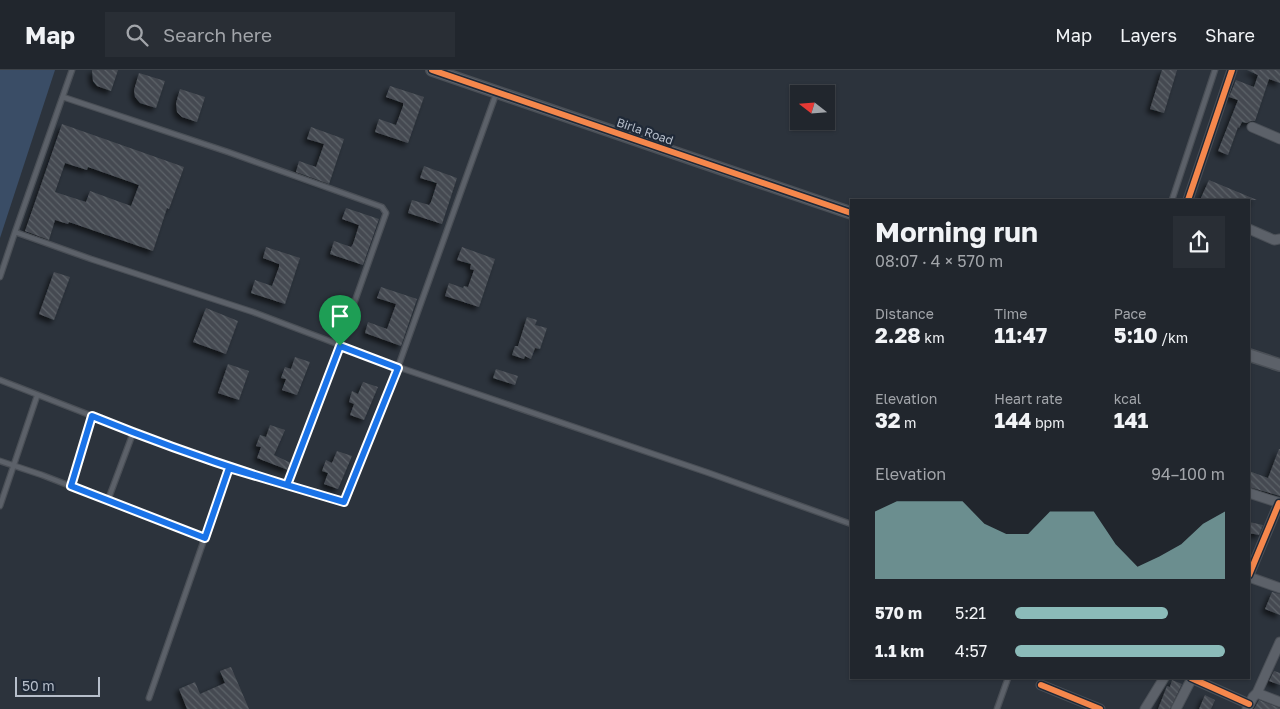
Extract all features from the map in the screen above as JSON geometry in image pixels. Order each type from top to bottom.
[{"type":"street","name":"Birla Road","points":[[432,70],[850,213]]},
{"type":"street","points":[[1188,199],[1232,70]]},
{"type":"street","points":[[1252,127],[1280,139]]},
{"type":"street","points":[[1250,229],[1274,240],[1280,239]]},
{"type":"street","points":[[1250,355],[1280,365]]},
{"type":"street","points":[[1250,493],[1279,503],[1250,574]]},
{"type":"street","points":[[1250,576],[1280,588]]},
{"type":"street","points":[[1193,679],[1248,707],[1253,696],[1257,693],[1280,643]]},
{"type":"street","points":[[1146,709],[1163,679]]},
{"type":"street","points":[[1176,709],[1191,679]]},
{"type":"street","points":[[1041,685],[1100,709]]},
{"type":"street","points":[[1257,693],[1280,702]]},
{"type":"lane","points":[[0,277],[72,70]]},
{"type":"lane","points":[[1172,199],[1215,70]]},
{"type":"lane","points":[[0,380],[133,433],[229,468],[340,502],[345,501],[398,368],[497,93]]},
{"type":"lane","points":[[63,97],[228,152],[384,209],[386,213],[340,346],[287,485]]},
{"type":"lane","points":[[15,232],[253,312],[398,368],[709,473],[850,524]]},
{"type":"lane","points":[[0,506],[37,396]]},
{"type":"lane","points":[[71,486],[92,416]]},
{"type":"lane","points":[[108,500],[133,433]]},
{"type":"lane","points":[[0,461],[71,486],[205,538]]},
{"type":"lane","points":[[149,698],[229,468]]},
{"type":"lane","points":[[997,709],[1008,679]]},
{"type":"water","points":[[0,70],[55,70],[0,238]]},
{"type":"building","points":[[92,70],[118,70],[111,91],[97,86],[93,81]]},
{"type":"building","points":[[1162,70],[1177,70],[1164,113],[1150,109]]},
{"type":"building","points":[[1247,70],[1280,70],[1280,83],[1269,79],[1255,121],[1242,122],[1238,127],[1228,155],[1218,151],[1238,100],[1229,97],[1236,80],[1254,87],[1258,75]]},
{"type":"building","points":[[139,73],[165,81],[156,108],[140,103],[135,97],[134,90]]},
{"type":"building","points":[[390,86],[424,97],[408,143],[375,132],[379,119],[396,125],[403,106],[403,103],[386,97]]},
{"type":"building","points":[[180,89],[205,97],[197,122],[182,117],[177,112],[176,103]]},
{"type":"building","points":[[62,124],[184,167],[169,209],[167,208],[153,251],[69,222],[68,224],[55,220],[49,240],[25,231]],"holes":[[[65,163],[87,170],[88,167],[139,185],[131,206],[90,191],[86,202],[55,192]]]},
{"type":"building","points":[[311,127],[344,139],[329,184],[296,172],[299,161],[316,167],[324,144],[307,139]]},
{"type":"building","points":[[424,166],[457,178],[442,224],[408,213],[412,200],[429,205],[431,202],[437,183],[420,178]]},
{"type":"building","points":[[1209,180],[1257,200],[1250,199],[1200,199]]},
{"type":"building","points":[[346,208],[379,219],[363,265],[330,254],[334,241],[351,247],[353,244],[359,225],[342,219]]},
{"type":"building","points":[[266,247],[300,258],[285,304],[251,293],[255,280],[272,286],[279,267],[279,264],[263,258]]},
{"type":"building","points":[[462,247],[495,259],[479,307],[445,296],[449,283],[463,288],[464,286],[468,287],[474,270],[470,269],[471,264],[457,260]]},
{"type":"building","points":[[54,272],[70,277],[54,320],[39,314]]},
{"type":"building","points":[[381,287],[417,299],[401,346],[365,333],[368,322],[387,329],[396,304],[377,298]]},
{"type":"building","points":[[206,308],[238,321],[226,354],[193,342]]},
{"type":"building","points":[[527,317],[537,320],[535,325],[547,328],[540,349],[535,348],[531,359],[525,356],[524,359],[512,355],[515,346],[518,346]]},
{"type":"building","points":[[295,357],[310,362],[297,395],[282,390],[286,379],[281,378],[285,367],[291,369]]},
{"type":"building","points":[[228,364],[249,371],[239,400],[218,393]]},
{"type":"building","points":[[496,369],[518,376],[515,385],[493,378]]},
{"type":"building","points":[[363,382],[378,387],[364,420],[350,415],[354,404],[349,402],[352,391],[358,394]]},
{"type":"building","points":[[270,425],[285,430],[274,455],[291,463],[288,470],[257,458],[261,447],[256,446],[260,435],[266,437]]},
{"type":"building","points":[[1280,449],[1280,496],[1250,487],[1250,471],[1268,478]]},
{"type":"building","points":[[337,451],[352,456],[338,489],[324,484],[328,473],[322,471],[326,460],[332,463]]},
{"type":"building","points":[[1250,522],[1263,525],[1259,535],[1250,533]]},
{"type":"building","points":[[1272,592],[1280,594],[1280,615],[1265,609]]},
{"type":"building","points":[[231,667],[249,709],[187,709],[179,689],[195,682],[200,694],[225,683],[220,671]]},
{"type":"building","points":[[1274,671],[1280,673],[1280,685],[1269,681]]},
{"type":"building","points":[[1172,680],[1182,684],[1170,709],[1158,709],[1167,686],[1170,687]]},
{"type":"building","points":[[1205,695],[1215,700],[1211,709],[1199,709]]},
{"type":"building","points":[[1259,700],[1280,708],[1280,709],[1254,709]]},
{"type":"cycle path","points":[[432,70],[850,213]]},
{"type":"cycle path","points":[[1188,199],[1232,70]]},
{"type":"cycle path","points":[[1250,573],[1279,503]]},
{"type":"cycle path","points":[[1193,679],[1249,704]]},
{"type":"cycle path","points":[[1041,685],[1100,709]]},
{"type":"route","points":[[340,346],[287,485],[229,468],[92,416],[71,486],[205,538],[229,468],[344,502],[398,368],[340,346]]}]
